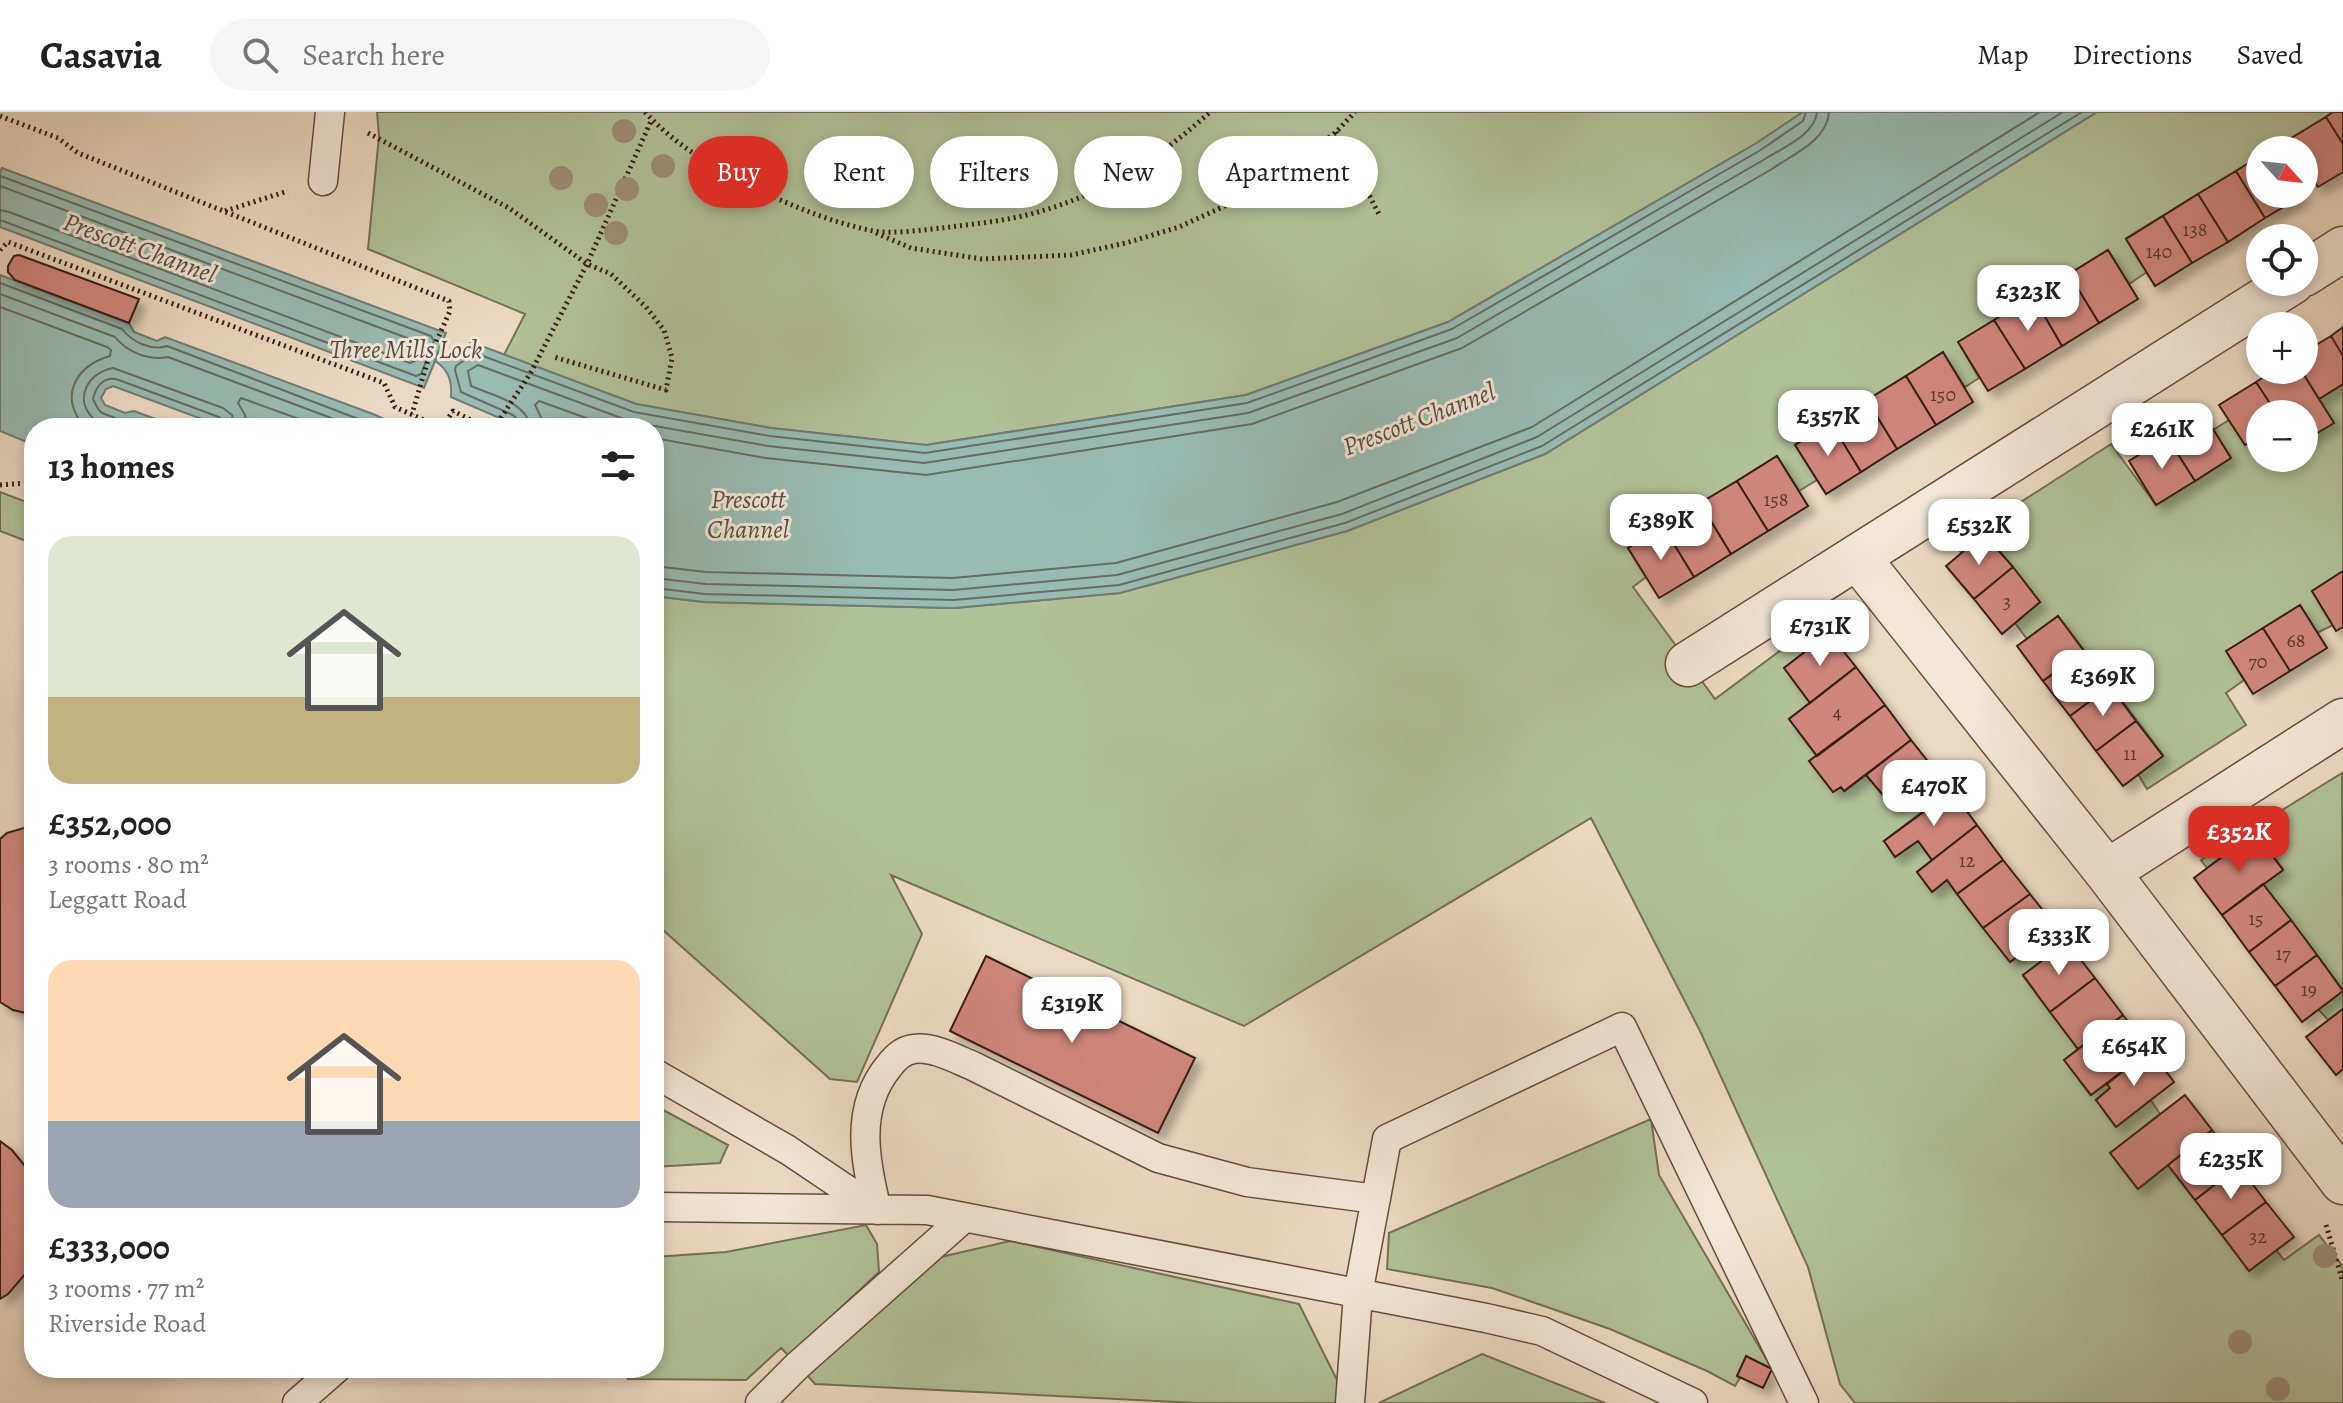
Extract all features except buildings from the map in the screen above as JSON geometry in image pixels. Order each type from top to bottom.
[{"type":"street","points":[[2318,265],[2343,249]]},
{"type":"street","points":[[1688,664],[2270,296]]},
{"type":"street","points":[[1858,558],[2107,872],[2332,1196]]},
{"type":"street","points":[[2107,872],[2343,721]]},
{"type":"lane","points":[[323,181],[330,112]]},
{"type":"lane","points":[[1350,1403],[1358,1294],[1387,1139],[1622,1027],[1804,1403]]},
{"type":"lane","points":[[877,1210],[866,1158],[864,1135],[867,1113],[878,1080],[898,1056],[911,1049],[925,1049],[973,1066],[1158,1158],[1247,1182],[1376,1199]]},
{"type":"lane","points":[[664,1079],[788,1150],[877,1210]]},
{"type":"lane","points":[[664,1207],[927,1210],[1542,1331],[1693,1403]]},
{"type":"lane","points":[[760,1403],[797,1366],[964,1218]]},
{"type":"lane","points":[[297,1403],[326,1378]]},
{"type":"path","points":[[645,112],[683,147],[725,173],[787,204],[871,231],[911,248],[982,259],[1071,255],[1179,227],[1238,200],[1283,174],[1336,132],[1355,112]]},
{"type":"path","points":[[871,231],[922,230],[1038,212],[1102,188],[1162,153],[1210,112]]},
{"type":"path","points":[[0,116],[58,138],[78,153],[449,301],[450,311],[428,360],[412,414]]},
{"type":"path","points":[[501,418],[530,374],[587,264],[652,119]]},
{"type":"path","points":[[366,132],[509,208],[587,264],[611,274],[646,307],[664,330],[672,358],[666,390],[554,357]]},
{"type":"path","points":[[1336,132],[1380,216]]},
{"type":"path","points":[[224,212],[323,181]]},
{"type":"path","points":[[0,250],[8,242],[384,383],[395,407],[421,418]]},
{"type":"path","points":[[448,418],[453,411],[465,418]]},
{"type":"path","points":[[0,485],[24,483]]},
{"type":"path","points":[[2332,1196],[2343,1282]]},
{"type":"green space","points":[[377,112],[1803,112],[1755,144],[1448,322],[1246,395],[926,445],[771,428],[636,404],[504,355],[525,314],[368,249],[379,136]]},
{"type":"green space","points":[[2097,112],[2333,112],[2295,136],[2246,136],[2246,165],[2126,238],[2147,272],[2129,284],[2108,250],[1959,342],[1979,378],[1965,387],[1943,353],[1796,444],[1817,480],[1799,491],[1777,456],[1628,548],[1646,577],[1633,587],[1715,699],[1796,639],[1806,651],[1810,703],[1789,719],[1817,756],[1810,762],[1833,792],[1841,787],[1845,791],[1866,775],[1893,807],[1912,794],[1924,810],[1884,841],[1918,841],[1932,860],[1917,872],[1932,891],[1947,880],[2010,962],[2031,947],[2041,962],[2023,976],[2078,1049],[2065,1060],[2090,1095],[2107,1084],[2110,1088],[2096,1100],[2115,1126],[2150,1099],[2160,1114],[2111,1153],[2137,1188],[2168,1165],[2249,1270],[2276,1250],[2284,1260],[2319,1235],[2343,1267],[2343,1403],[1855,1403],[1840,1384],[1808,1267],[1700,1031],[1591,818],[1244,1026],[891,875],[922,934],[857,1082],[830,1079],[664,931],[664,597],[704,602],[954,608],[1120,593],[1347,531],[1545,454]]},
{"type":"green space","points":[[2343,384],[2343,571],[2312,591],[2333,625],[2317,633],[2300,605],[2227,651],[2244,680],[2226,693],[2246,725],[2147,789],[2138,774],[2163,755],[2058,616],[2027,639],[2015,623],[2040,602],[1985,534],[1962,553],[1954,545],[2111,444],[2156,505],[2231,458],[2213,430],[2229,420],[2246,444],[2246,472],[2318,472],[2318,432],[2333,423],[2319,399]]},
{"type":"green space","points":[[0,492],[24,501],[24,540],[0,531]]},
{"type":"green space","points":[[2342,773],[2343,990],[2263,884],[2283,869],[2255,833],[2207,868],[2201,860]]},
{"type":"green space","points":[[2343,990],[2343,1009],[2328,1020],[2318,1009]]},
{"type":"green space","points":[[664,1110],[728,1145],[720,1163],[664,1166]]},
{"type":"green space","points":[[1651,1119],[1659,1175],[1772,1369],[1746,1357],[1735,1386],[1610,1329],[1492,1288],[1387,1269],[1389,1233]]},
{"type":"green space","points":[[866,1225],[877,1244],[879,1272],[789,1356],[781,1348],[746,1380],[628,1379],[664,1378],[664,1256],[726,1252]]},
{"type":"green space","points":[[1010,1241],[1299,1304],[1338,1382],[1337,1403],[1196,1403],[815,1384],[806,1374],[941,1257]]},
{"type":"green space","points":[[1482,1354],[1605,1403],[1379,1403]]},
{"type":"water","name":"Prescott Channel","points":[[1803,112],[2097,112],[1545,454],[1347,531],[1120,593],[954,608],[704,602],[664,597],[664,418],[500,418],[451,397],[449,376],[435,361],[424,388],[0,227],[2,168],[446,333],[435,360],[457,357],[471,342],[636,404],[771,428],[926,445],[1246,395],[1448,322],[1755,144]]},
{"type":"water","points":[[0,275],[129,323],[134,332],[157,341],[165,337],[382,418],[199,418],[113,386],[106,389],[101,398],[105,405],[125,413],[134,411],[153,418],[24,418],[24,441],[0,431]]},
{"type":"water label","name":"Three Mills Lock","points":[[406,349]]}]
